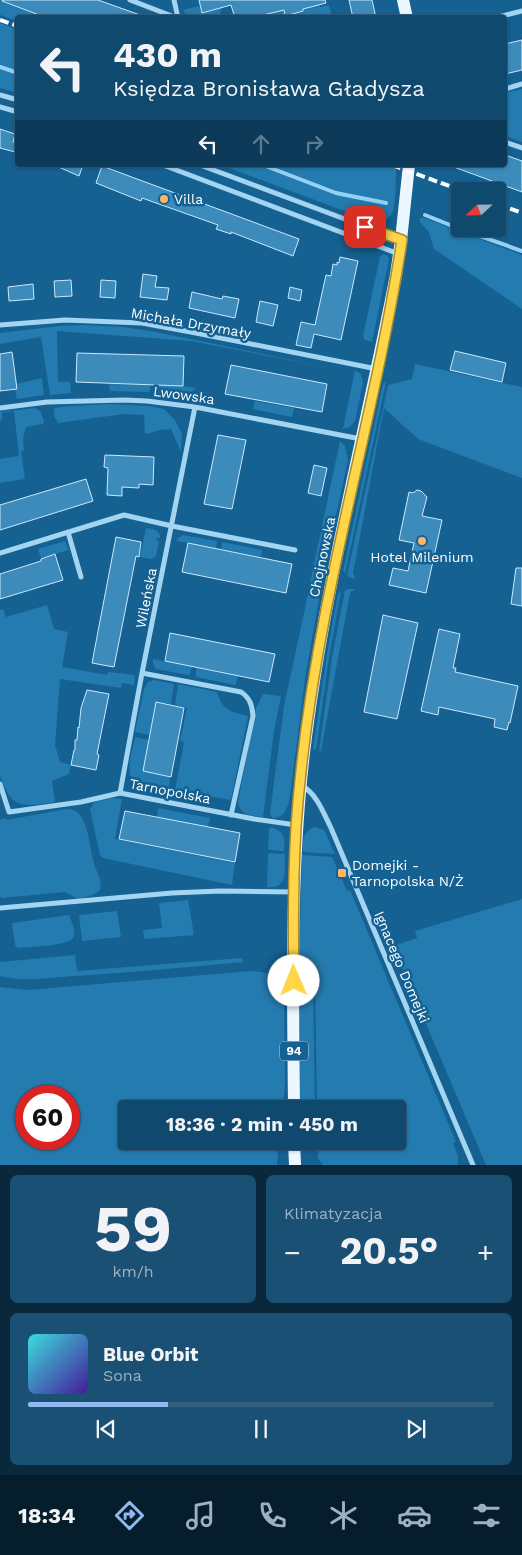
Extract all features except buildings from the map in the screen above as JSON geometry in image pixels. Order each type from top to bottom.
[{"type":"main road","points":[[403,0],[406,15]]},
{"type":"main road","name":"Chojnowska","points":[[294,1100],[294,892],[296,825],[308,717],[321,638],[402,240],[409,167]]},
{"type":"main road","points":[[294,1150],[295,1165]]},
{"type":"street","points":[[130,0],[169,15]]},
{"type":"street","points":[[174,0],[176,15]]},
{"type":"street","points":[[506,15],[522,11]]},
{"type":"street","points":[[507,88],[522,84]]},
{"type":"street","points":[[0,95],[15,99]]},
{"type":"street","points":[[0,107],[15,111]]},
{"type":"street","points":[[507,143],[522,148]]},
{"type":"street","points":[[168,167],[399,254]]},
{"type":"street","points":[[205,167],[402,240]]},
{"type":"street","name":"Michała Drzymały","points":[[0,326],[65,320],[142,323],[196,332],[377,369]]},
{"type":"street","name":"Lwowska","points":[[0,408],[47,402],[124,400],[166,402],[362,439]]},
{"type":"street","name":"Wileńska","points":[[120,793],[195,407]]},
{"type":"street","points":[[0,553],[121,515],[136,516],[172,526],[295,550]]},
{"type":"street","points":[[68,532],[81,577]]},
{"type":"street","points":[[142,674],[241,692],[250,700],[253,716],[231,815]]},
{"type":"street","name":"Tarnopolska","points":[[0,784],[10,812],[81,802],[120,793],[231,815],[296,825]]},
{"type":"street","name":"Ignacego Domejki","points":[[300,785],[308,789],[315,796],[330,828],[473,1165]]},
{"type":"street","points":[[0,908],[172,893],[220,891],[294,892]]},
{"type":"shaded area","points":[[0,0],[41,15],[15,15],[15,20],[0,15]]},
{"type":"shaded area","points":[[312,0],[317,0],[320,7],[329,5],[332,15],[289,15],[303,11],[303,9],[314,6]]},
{"type":"shaded area","points":[[199,6],[202,13],[222,8],[220,15],[188,15],[183,10]]},
{"type":"shaded area","points":[[283,10],[285,15],[263,15]]},
{"type":"shaded area","points":[[0,23],[15,28],[15,92],[0,88]]},
{"type":"shaded area","points":[[522,89],[522,142],[507,137],[507,93]]},
{"type":"shaded area","points":[[226,167],[391,167],[396,169],[396,192],[392,213],[380,221],[371,221]]},
{"type":"shaded area","points":[[420,218],[424,218],[451,228],[451,238],[477,238],[522,255],[522,309],[434,249],[429,232],[420,222]]},
{"type":"shaded area","points":[[383,254],[388,256],[389,259],[372,342],[365,340],[363,336],[380,257]]},
{"type":"shaded area","points":[[84,325],[123,327],[156,332],[331,368],[191,341],[57,331],[58,382],[70,382],[71,393],[50,395],[41,337],[0,344],[0,333]]},
{"type":"shaded area","points":[[415,364],[522,387],[522,478],[418,439],[384,408],[353,573],[356,580],[347,576],[388,385],[412,379]]},
{"type":"shaded area","points":[[355,370],[361,374],[363,383],[355,421],[350,427],[343,429]]},
{"type":"shaded area","points":[[42,378],[44,395],[17,399],[15,390],[18,389],[17,384]]},
{"type":"shaded area","points":[[386,382],[345,574],[343,571],[383,384]]},
{"type":"shaded area","points":[[109,384],[150,385],[150,391],[110,391]]},
{"type":"shaded area","points":[[156,386],[196,388],[187,396],[156,393]]},
{"type":"shaded area","points":[[255,401],[294,408],[292,417],[253,409]]},
{"type":"shaded area","points":[[107,404],[148,406],[164,409],[175,420],[182,434],[181,452],[171,429],[145,433],[144,415],[124,414],[58,423],[54,416],[54,409],[58,407]]},
{"type":"shaded area","points":[[35,408],[40,411],[44,421],[43,424],[26,427],[23,438],[24,451],[21,451],[25,479],[0,483],[0,459],[19,456],[14,411],[2,413],[2,420],[0,421],[0,412]]},
{"type":"shaded area","points":[[340,441],[345,446],[348,460],[321,585],[310,583]]},
{"type":"shaded area","points":[[146,528],[156,530],[160,535],[160,538],[156,540],[159,541],[156,556],[151,559],[140,557]]},
{"type":"shaded area","points":[[183,535],[217,541],[216,548],[176,541]]},
{"type":"shaded area","points":[[65,541],[69,550],[41,558],[38,549]]},
{"type":"shaded area","points":[[222,542],[262,550],[261,557],[221,549]]},
{"type":"shaded area","points":[[310,585],[321,587],[305,679],[290,796],[287,808],[283,814],[272,818],[270,813],[284,706]]},
{"type":"shaded area","points":[[354,589],[354,591],[351,591],[349,598],[321,751],[319,751],[332,658],[345,590]]},
{"type":"shaded area","points":[[341,591],[329,657],[316,750],[313,749],[327,654],[338,594]]},
{"type":"shaded area","points":[[47,605],[54,629],[68,632],[62,667],[107,675],[108,672],[135,675],[134,685],[122,683],[121,688],[60,679],[55,745],[60,762],[71,765],[69,774],[52,781],[55,802],[26,805],[20,804],[9,795],[0,775],[0,610],[3,609],[6,617]]},
{"type":"shaded area","points":[[153,659],[192,667],[190,674],[156,669]]},
{"type":"shaded area","points":[[196,668],[238,676],[236,684],[196,677]]},
{"type":"shaded area","points":[[154,680],[174,684],[171,704],[156,702],[149,735],[135,732],[144,689],[148,682]]},
{"type":"shaded area","points":[[178,684],[217,692],[222,703],[228,709],[248,716],[231,800],[175,790],[184,742],[180,741],[187,708],[175,705]]},
{"type":"shaded area","points":[[263,694],[281,696],[274,731],[263,817],[244,812],[239,807],[238,802],[256,708]]},
{"type":"shaded area","points":[[135,737],[149,740],[143,771],[170,777],[169,789],[149,785],[148,791],[139,788],[134,783],[131,777],[130,761]]},
{"type":"shaded area","points":[[112,798],[122,799],[115,839],[235,863],[232,885],[103,858],[100,855],[90,809],[95,802]]},
{"type":"shaded area","points":[[158,808],[210,818],[208,827],[157,817]]},
{"type":"shaded area","points":[[67,809],[77,812],[85,823],[94,863],[100,879],[100,890],[93,895],[78,899],[65,892],[1,898],[0,820]]},
{"type":"shaded area","points":[[271,827],[282,833],[284,851],[268,849],[269,829]]},
{"type":"shaded area","points":[[315,827],[324,830],[335,854],[303,852],[305,834]]},
{"type":"shaded area","points":[[270,853],[285,854],[284,877],[279,885],[274,887],[267,887],[268,855]]},
{"type":"shaded area","points":[[302,855],[332,857],[347,891],[350,890],[456,1142],[453,1143],[458,1156],[458,1165],[323,1165],[318,1158],[318,1150],[406,1150],[406,1100],[317,1100],[315,975],[299,970]]},
{"type":"shaded area","points":[[522,899],[522,1165],[486,1165],[393,946],[417,938],[415,931]]},
{"type":"shaded area","points":[[188,900],[194,935],[144,939],[143,930],[162,928],[159,903]]},
{"type":"shaded area","points":[[117,911],[121,937],[82,941],[79,915]]},
{"type":"shaded area","points":[[69,915],[74,936],[69,941],[39,947],[18,948],[15,945],[12,923]]},
{"type":"shaded area","points":[[75,955],[77,971],[242,958],[243,962],[36,979],[0,976],[0,962]]},
{"type":"shaded area","points":[[251,971],[277,977],[284,983],[284,1100],[118,1100],[118,1150],[278,1150],[277,1165],[0,1165],[0,987],[28,990]]},
{"type":"shaded area","points":[[299,972],[313,977],[315,1100],[300,1100]]},
{"type":"waterway","points":[[0,67],[15,72]]},
{"type":"waterway","points":[[268,167],[336,193],[386,203]]},
{"type":"waterway","points":[[425,215],[451,225]]},
{"type":"waterway","points":[[485,238],[522,251]]},
{"type":"railway","points":[[0,20],[15,25]]},
{"type":"railway","points":[[397,167],[451,187]]},
{"type":"railway","points":[[506,207],[522,213]]},
{"type":"place","name":"Villa","points":[[164,199]]},
{"type":"place","name":"Hotel Milenium","points":[[422,541]]},
{"type":"place","name":"Domejki - Tarnopolska N/Ż","points":[[342,873]]},
{"type":"route","points":[[294,981],[296,825],[308,717],[326,609],[377,369],[402,240],[365,227]]}]
